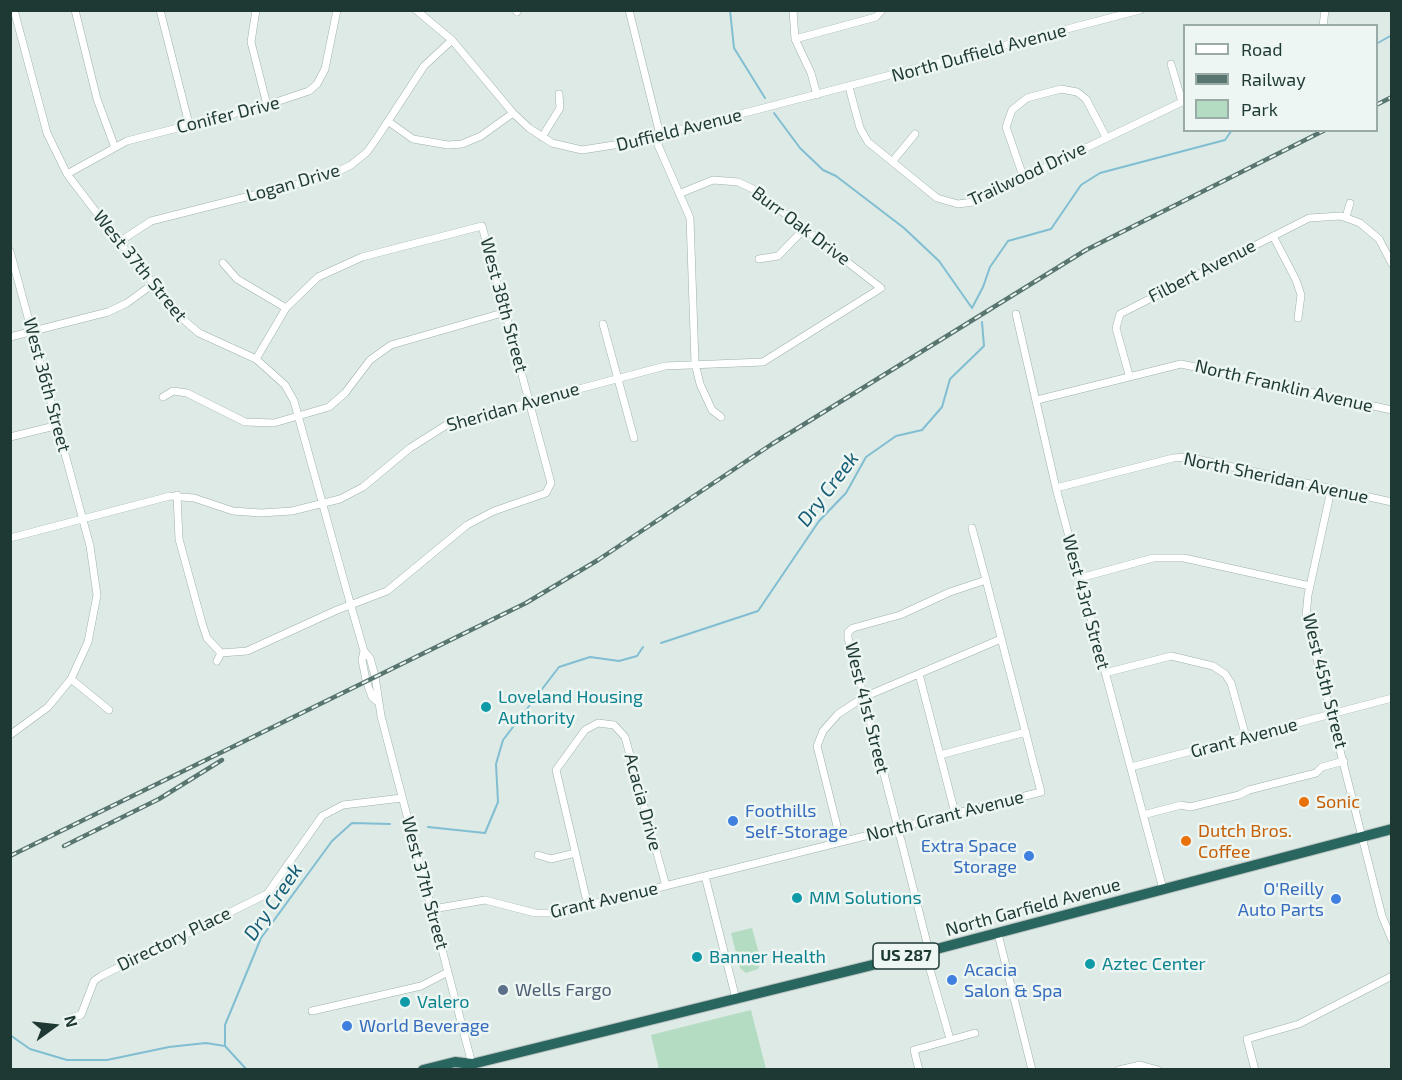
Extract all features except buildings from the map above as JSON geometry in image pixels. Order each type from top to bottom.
[{"type":"highway","name":"North Garfield Avenue","points":[[423,1070],[455,1062],[469,1067],[998,934],[1392,829]]},
{"type":"street","name":"West 37th Street","points":[[14,10],[47,132],[67,174],[153,284],[193,329],[256,359],[285,385],[300,416],[364,651],[362,660],[366,680],[372,697],[378,702],[433,909],[469,1067]]},
{"type":"street","points":[[75,10],[97,99],[114,146]]},
{"type":"street","points":[[160,10],[189,124]]},
{"type":"street","points":[[256,10],[251,42],[267,105]]},
{"type":"street","name":"Conifer Drive","points":[[67,174],[114,146],[304,94],[317,84],[325,69],[337,10]]},
{"type":"street","points":[[416,10],[452,40],[513,113],[542,137],[560,108],[559,94]]},
{"type":"street","points":[[629,10],[660,135],[660,153],[666,159],[681,192],[691,227],[695,363],[700,384],[712,410],[721,417]]},
{"type":"street","points":[[793,10],[795,39],[812,73],[817,95]]},
{"type":"street","points":[[795,39],[876,17],[882,10]]},
{"type":"street","name":"North Duffield Avenue","points":[[817,95],[1140,10]]},
{"type":"street","name":"Logan Drive","points":[[119,242],[151,220],[339,172],[367,152],[389,122],[416,76],[452,40]]},
{"type":"street","points":[[1171,64],[1183,101]]},
{"type":"street","name":"Trailwood Drive","points":[[849,87],[863,137],[937,198],[958,204],[973,201],[1183,101]]},
{"type":"street","points":[[1023,176],[1006,127],[1012,110],[1028,98],[1060,89],[1077,92],[1086,99],[1106,137]]},
{"type":"street","name":"Duffield Avenue","points":[[542,137],[567,148],[590,149],[660,135],[817,95]]},
{"type":"street","points":[[389,122],[413,139],[448,145],[470,142],[513,113]]},
{"type":"street","points":[[892,162],[915,134]]},
{"type":"street","name":"Burr Oak Drive","points":[[681,192],[713,180],[738,182],[760,193],[881,288]]},
{"type":"street","points":[[1350,203],[1346,217],[1374,234],[1392,264]]},
{"type":"street","name":"Filbert Avenue","points":[[1129,375],[1116,328],[1120,314],[1309,218],[1334,215],[1346,217]]},
{"type":"street","name":"West 38th Street","points":[[286,308],[308,285],[344,264],[482,226],[551,481],[550,489],[480,517],[387,591],[351,606]]},
{"type":"street","points":[[759,259],[778,256],[806,228]]},
{"type":"street","points":[[1273,236],[1296,280],[1301,295],[1298,318]]},
{"type":"street","name":"West 36th Street","points":[[10,251],[83,518],[93,562],[97,595],[88,642],[71,679],[48,707],[10,735]]},
{"type":"street","points":[[223,263],[237,279],[286,308],[256,359]]},
{"type":"street","points":[[10,337],[108,312],[127,303],[153,284]]},
{"type":"street","name":"Sheridan Avenue","points":[[10,538],[177,495],[248,513],[281,512],[323,503],[352,494],[435,430],[458,420],[666,366],[695,363],[756,363],[769,359],[881,288]]},
{"type":"street","points":[[163,397],[173,391],[187,393],[232,417],[254,424],[274,423],[321,411],[337,400],[370,360],[391,345],[506,312]]},
{"type":"street","name":"West 43rd Street","points":[[1016,314],[1056,488],[1163,889]]},
{"type":"street","points":[[603,324],[634,438]]},
{"type":"street","name":"North Franklin Avenue","points":[[1037,400],[1174,364],[1188,365],[1392,410]]},
{"type":"street","points":[[10,437],[58,425]]},
{"type":"street","name":"North Sheridan Avenue","points":[[1056,488],[1180,457],[1392,502]]},
{"type":"street","name":"West 45th Street","points":[[1331,490],[1310,586],[1306,616],[1333,714],[1382,916],[1392,940]]},
{"type":"street","points":[[177,495],[179,539],[202,623],[207,638],[221,652],[247,651],[351,606]]},
{"type":"street","points":[[972,528],[1001,639]]},
{"type":"street","points":[[1080,578],[1153,558],[1184,558],[1310,586]]},
{"type":"street","name":"West 41st Street","points":[[950,1039],[848,632],[853,628],[900,615],[950,592],[986,580]]},
{"type":"street","name":"North Grant Avenue","points":[[705,876],[841,842],[897,828],[956,813],[1041,792],[1001,639],[864,697],[838,714],[823,730],[817,746],[841,842]]},
{"type":"street","points":[[217,661],[221,652]]},
{"type":"street","points":[[1105,673],[1170,656],[1217,668],[1232,683],[1246,737]]},
{"type":"street","points":[[919,674],[956,813]]},
{"type":"street","points":[[71,679],[110,710]]},
{"type":"street","name":"Grant Avenue","points":[[1131,767],[1392,698]]},
{"type":"street","name":"Acacia Drive","points":[[588,906],[556,770],[588,728],[610,723],[622,732],[627,742],[666,886]]},
{"type":"street","points":[[940,755],[1026,732]]},
{"type":"street","points":[[1143,815],[1181,805],[1190,807],[1239,795],[1249,790],[1316,773],[1322,767],[1344,761]]},
{"type":"street","name":"Directory Place","points":[[70,1018],[81,1015],[94,981],[101,976],[267,894],[322,816],[343,806],[402,798]]},
{"type":"street","points":[[538,855],[551,859],[575,852]]},
{"type":"street","points":[[705,876],[736,999]]},
{"type":"street","name":"Grant Avenue","points":[[433,909],[484,900],[546,914],[588,906],[705,876]]},
{"type":"street","points":[[998,934],[1032,1070]]},
{"type":"street","points":[[312,1011],[421,986],[448,972]]},
{"type":"street","points":[[1256,1070],[1247,1039],[1299,1024],[1392,976]]},
{"type":"street","points":[[919,1070],[914,1050],[975,1033]]},
{"type":"street","points":[[1119,1070],[1140,1065],[1158,1070]]},
{"type":"green space","points":[[752,928],[761,961],[758,969],[746,973],[740,968],[731,933]]},
{"type":"green space","points":[[751,1010],[766,1069],[659,1069],[651,1035]]},
{"type":"waterway","name":"Dry Creek","points":[[730,10],[734,48],[765,98]]},
{"type":"waterway","points":[[1378,43],[1392,35]]},
{"type":"waterway","points":[[774,113],[800,148],[823,170],[836,176],[904,228],[939,261],[972,308],[990,267],[1008,241],[1051,229],[1081,185],[1100,173],[1225,140],[1231,132]]},
{"type":"waterway","name":"Dry Creek","points":[[661,643],[758,611],[819,521],[846,493],[866,457],[896,436],[922,430],[942,407],[950,379],[984,346],[982,322]]},
{"type":"waterway","name":"Dry Creek","points":[[428,827],[485,833],[498,802],[496,764],[503,740],[559,667],[590,657],[619,661],[637,656],[643,647]]},
{"type":"waterway","name":"Dry Creek","points":[[247,1070],[225,1046],[225,1025],[261,938],[332,841],[352,823],[390,824]]},
{"type":"waterway","points":[[10,1035],[30,1049],[67,1060],[107,1060],[169,1047],[206,1043],[225,1046]]},
{"type":"railway","points":[[1378,104],[1392,97]]},
{"type":"railway","points":[[10,856],[526,603],[598,560],[772,444],[1086,250],[1321,132]]},
{"type":"railway","points":[[64,846],[159,799],[222,760]]},
{"type":"place","name":"Loveland Housing Authority","points":[[486,707]]},
{"type":"place","name":"Sonic","points":[[1304,802]]},
{"type":"place","name":"Foothills Self-Storage","points":[[733,821]]},
{"type":"place","name":"Dutch Bros. Coffee","points":[[1186,841]]},
{"type":"place","name":"Extra Space Storage","points":[[1029,856]]},
{"type":"place","name":"MM Solutions","points":[[797,898]]},
{"type":"place","name":"O'Reilly Auto Parts","points":[[1336,899]]},
{"type":"place","name":"Banner Health","points":[[697,957]]},
{"type":"place","name":"Aztec Center","points":[[1090,964]]},
{"type":"place","name":"Acacia Salon & Spa","points":[[952,980]]},
{"type":"place","name":"Wells Fargo","points":[[503,990]]},
{"type":"place","name":"Valero","points":[[405,1002]]},
{"type":"place","name":"World Beverage","points":[[347,1026]]}]
